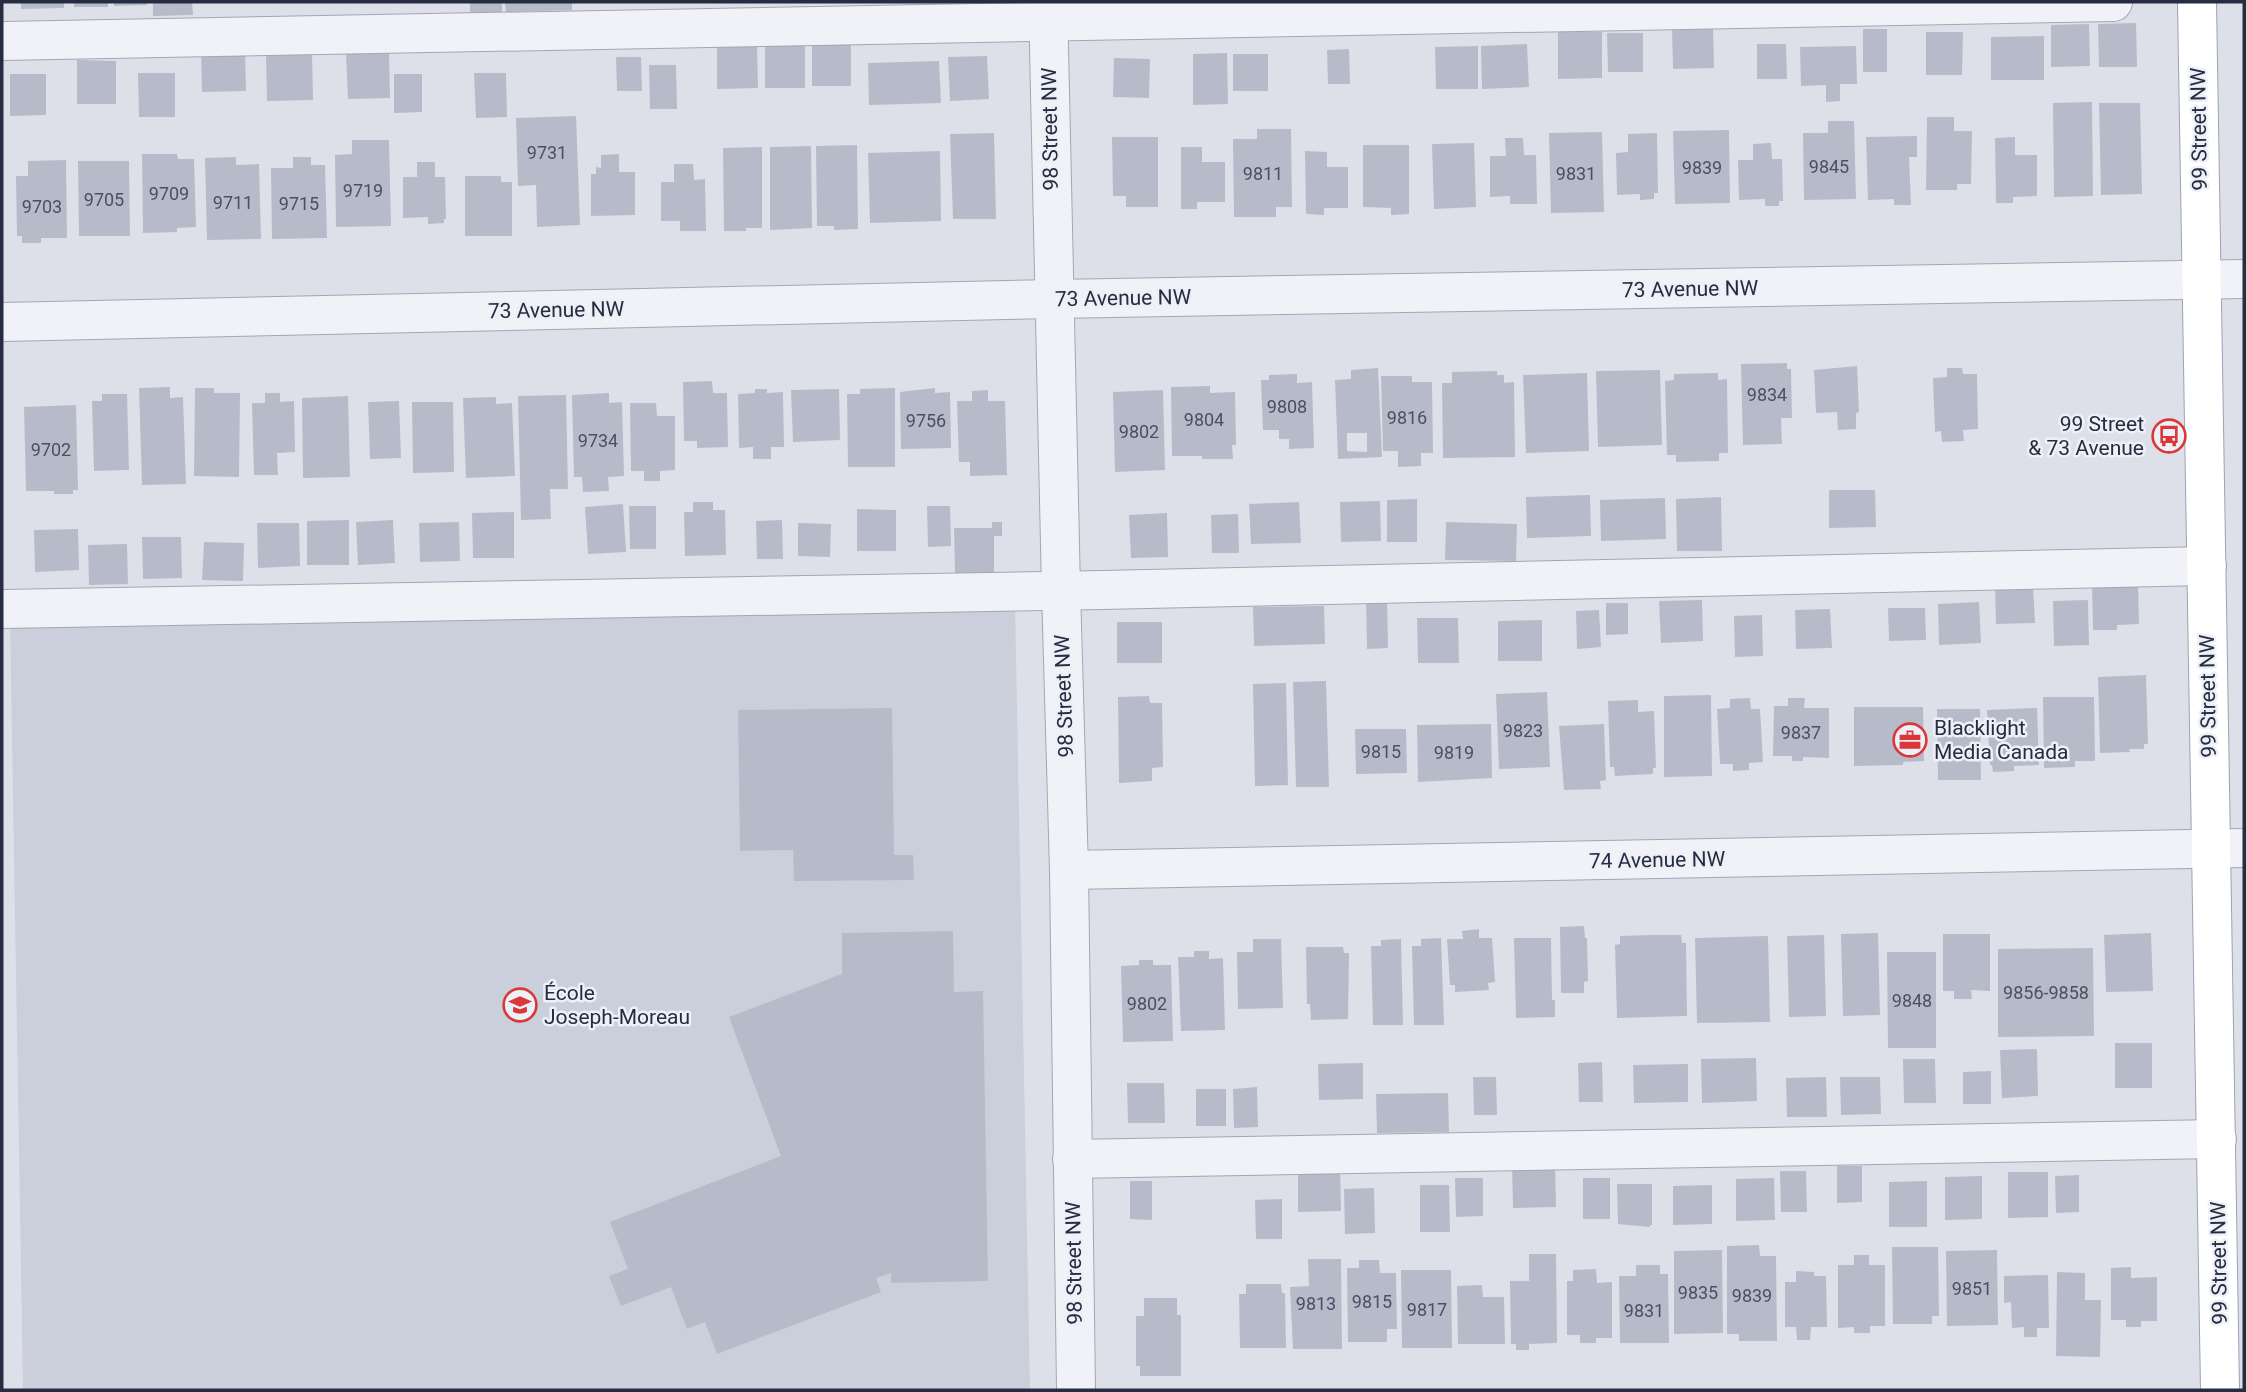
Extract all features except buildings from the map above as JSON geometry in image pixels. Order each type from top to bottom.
[{"type":"main road","name":"99 Street NW","points":[[2197,2],[2207,566],[2227,849],[2217,1139],[2220,1390]]},
{"type":"street","points":[[2,41],[1048,12],[2113,2]]},
{"type":"street","name":"98 Street NW","points":[[1048,12],[1069,870],[1076,1390]]},
{"type":"street","name":"73 Avenue NW","points":[[2,323],[1054,299],[2244,279]]},
{"type":"street","points":[[2,609],[2207,566]]},
{"type":"street","name":"74 Avenue NW","points":[[1069,870],[2227,849]]},
{"type":"street","points":[[1072,1159],[2217,1139]]},
{"type":"shaded area","name":"École Joseph-Moreau","points":[[1015,602],[1030,1390],[23,1390],[10,621]]},
{"type":"place","name":"99 Street & 73 Avenue","points":[[2169,436]]},
{"type":"place","name":"Blacklight Media Canada","points":[[1910,740]]},
{"type":"place","name":"École Joseph-Moreau","points":[[520,1005]]}]
